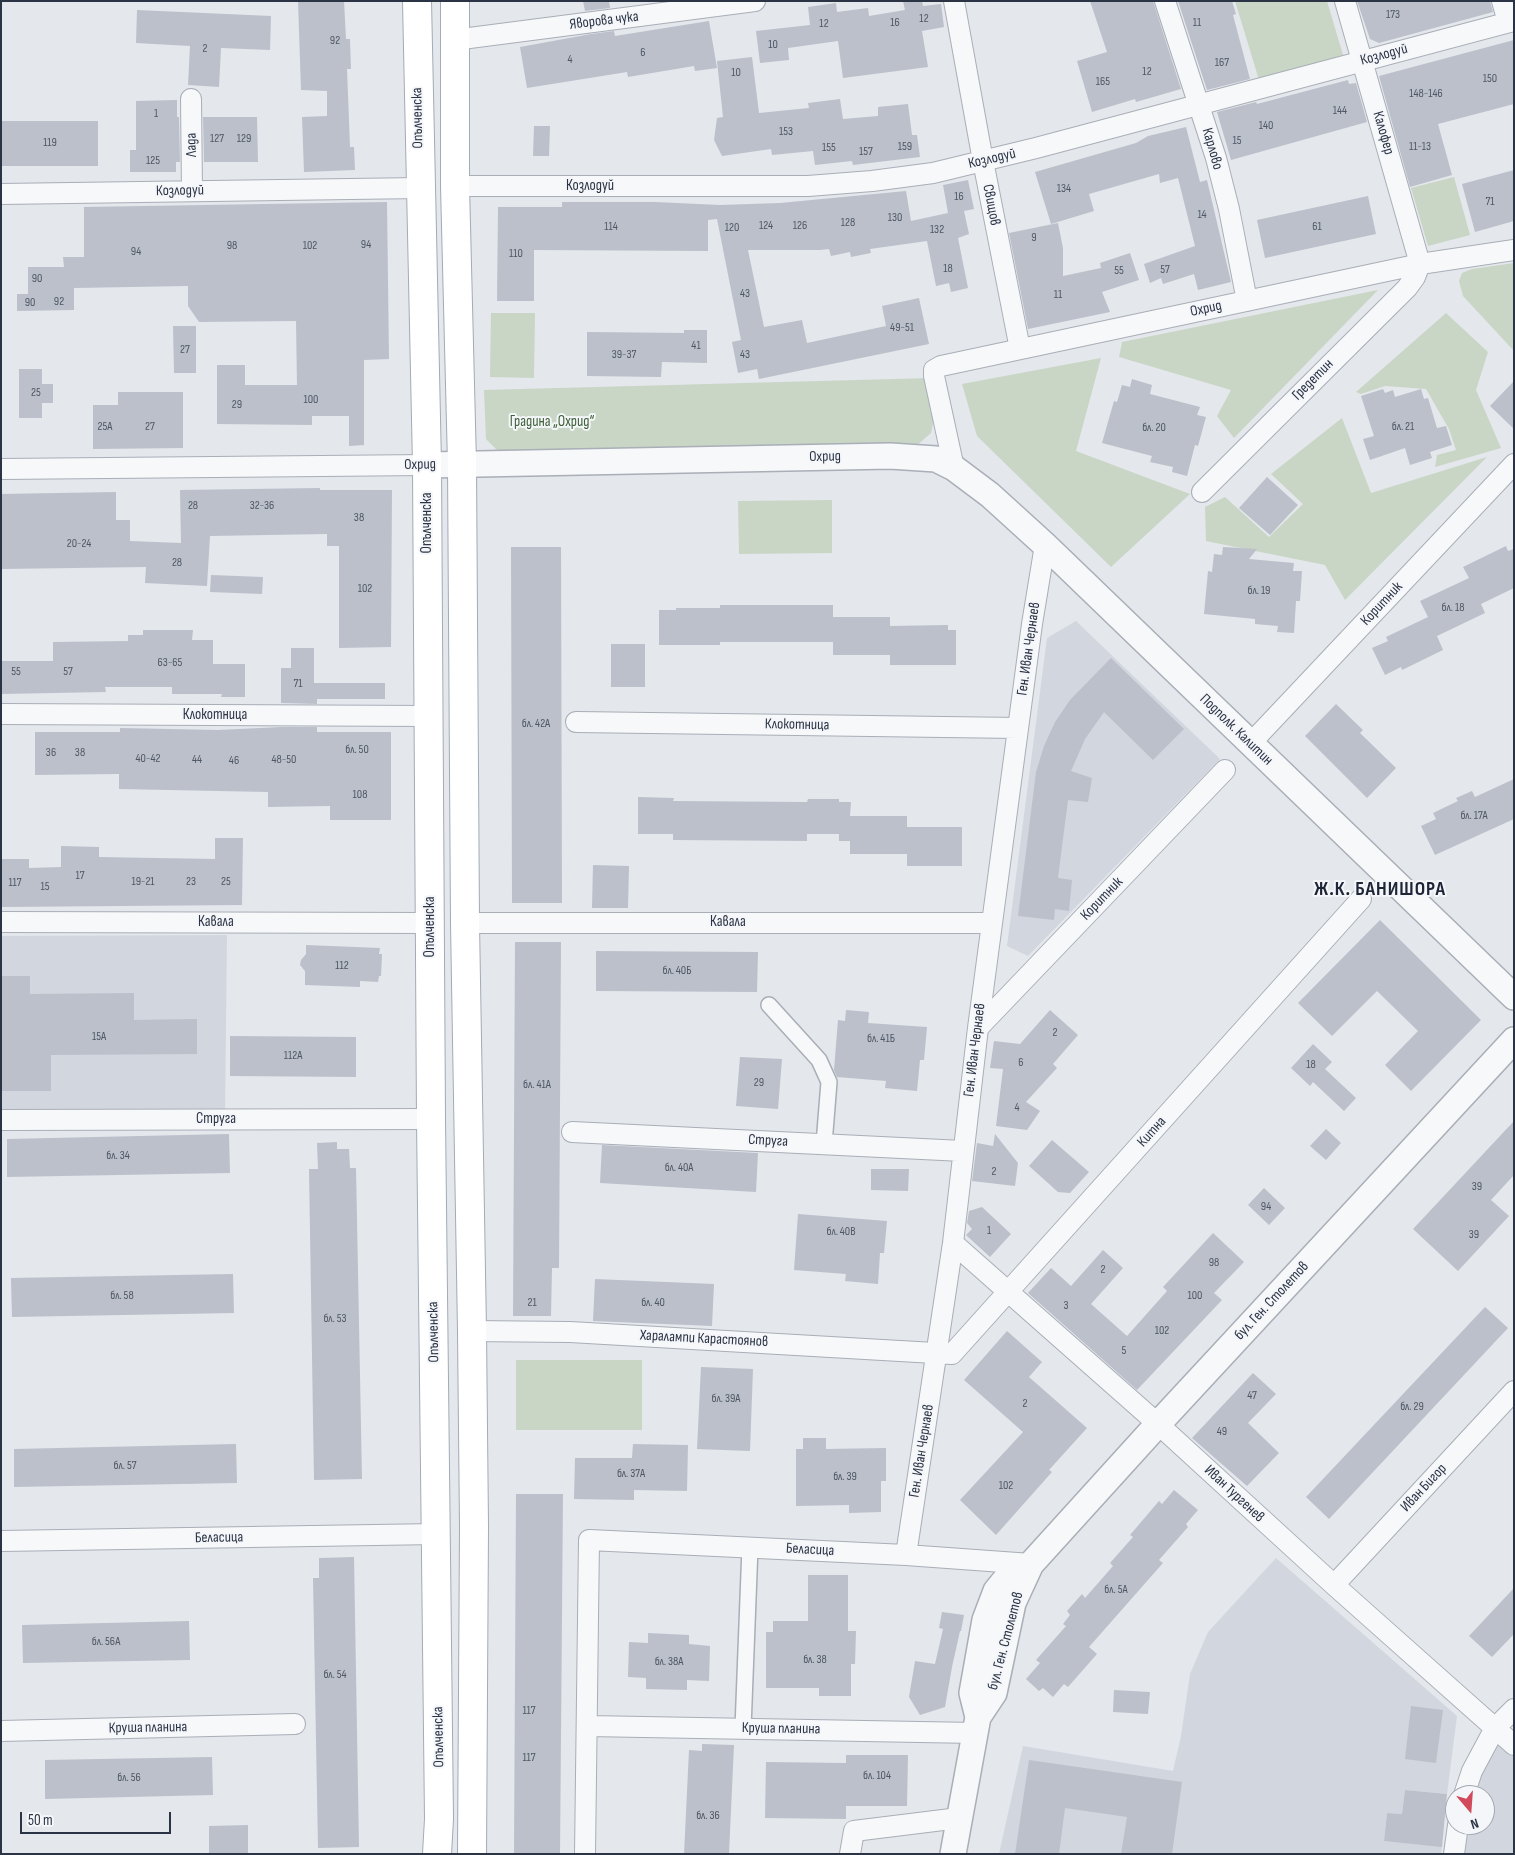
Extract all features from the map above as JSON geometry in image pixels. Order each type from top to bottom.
[{"type":"main road","name":"Опълченска","points":[[417,1],[427,465],[431,1119],[437,1534],[439,1819],[437,1854]]},
{"type":"main road","points":[[455,1],[474,1526],[472,1854]]},
{"type":"street","name":"Яворова чука","points":[[454,40],[754,1]]},
{"type":"street","name":"Свищов","points":[[954,1],[983,162],[1020,349]]},
{"type":"street","name":"Карлово","points":[[1164,1],[1216,158],[1229,209],[1247,301]]},
{"type":"street","name":"Калофер","points":[[1345,1],[1420,264]]},
{"type":"street","points":[[1502,1],[1511,21]]},
{"type":"street","name":"Козлодуй","points":[[456,186],[808,186],[872,182],[933,173],[983,162],[1511,21]]},
{"type":"street","name":"Лада","points":[[191,99],[192,191]]},
{"type":"street","name":"Козлодуй","points":[[1,194],[420,188]]},
{"type":"street","name":"Охрид","points":[[954,468],[934,376],[934,370],[941,366],[1420,264],[1514,250]]},
{"type":"street","name":"Гредетин","points":[[1202,492],[1407,288],[1415,277],[1420,264]]},
{"type":"street","name":"Охрид","points":[[1,469],[427,465],[890,456],[936,459],[954,468]]},
{"type":"street","name":"Коритник","points":[[1250,744],[1514,464]]},
{"type":"street","name":"Подполк. Калитин","points":[[954,468],[990,494],[1045,545],[1514,997]]},
{"type":"street","name":"Ген. Иван Чернаев","points":[[906,1555],[954,1244],[978,1028],[1018,728],[1045,545]]},
{"type":"street","name":"Клокотница","points":[[1,714],[428,716]]},
{"type":"street","name":"Клокотница","points":[[576,722],[1018,728]]},
{"type":"street","name":"Коритник","points":[[978,1028],[1225,770]]},
{"type":"street","name":"Китна","points":[[936,1353],[952,1354],[1361,899]]},
{"type":"street","name":"Кавала","points":[[1,922],[430,923]]},
{"type":"street","name":"Кавала","points":[[465,923],[992,923]]},
{"type":"street","points":[[769,1005],[819,1060],[829,1082],[824,1144]]},
{"type":"street","name":"бул. Ген. Столетов","points":[[953,1854],[977,1725],[972,1693],[985,1620],[996,1591],[1010,1575],[1031,1564],[1158,1424],[1514,1040]]},
{"type":"street","name":"Струга","points":[[1,1120],[431,1119]]},
{"type":"street","name":"Струга","points":[[572,1132],[963,1151]]},
{"type":"street","name":"Иван Тургенев","points":[[954,1244],[1158,1424],[1334,1585],[1514,1745]]},
{"type":"street","name":"Харалампи Карастоянов","points":[[472,1331],[570,1332],[936,1353]]},
{"type":"street","name":"Иван Бигор","points":[[1334,1585],[1514,1391]]},
{"type":"street","name":"Беласица","points":[[1,1541],[437,1534]]},
{"type":"street","name":"Беласица","points":[[588,1726],[589,1540],[906,1555],[1031,1564]]},
{"type":"street","points":[[743,1728],[750,1547]]},
{"type":"street","points":[[1467,1785],[1472,1771],[1495,1728],[1514,1708]]},
{"type":"street","name":"Круша планина","points":[[1,1731],[295,1724]]},
{"type":"street","name":"Круша планина","points":[[588,1726],[743,1728],[977,1725]]},
{"type":"street","points":[[585,1854],[588,1726]]},
{"type":"street","points":[[850,1854],[854,1830],[960,1818]]},
{"type":"street","points":[[1454,1854],[1457,1835]]},
{"type":"shaded area","points":[[1076,621],[1220,759],[1028,956],[1007,946],[1047,638]]},
{"type":"shaded area","points":[[227,935],[225,1113],[1,1111],[1,936]]},
{"type":"shaded area","points":[[1276,1558],[1457,1716],[1448,1785],[1445,1785],[1445,1794],[1405,1790],[1402,1814],[1387,1813],[1384,1841],[1442,1844],[1441,1854],[999,1854],[1023,1746],[1173,1771],[1181,1736],[1190,1674],[1208,1632]]},
{"type":"shaded area","points":[[1495,1728],[1514,1745],[1514,1854],[1454,1854],[1457,1835],[1495,1835],[1495,1785],[1469,1785]]},
{"type":"green space","points":[[1235,1],[1327,1],[1343,55],[1259,80]]},
{"type":"green space","points":[[1454,177],[1470,235],[1428,246],[1411,188]]},
{"type":"green space","points":[[1514,263],[1514,351],[1463,296],[1459,281],[1462,273],[1472,269]]},
{"type":"green space","points":[[1378,290],[1234,438],[1217,416],[1231,390],[1119,357],[1122,342]]},
{"type":"green space","points":[[491,313],[535,313],[534,378],[490,377]]},
{"type":"green space","points":[[1446,313],[1488,352],[1476,390],[1501,448],[1435,467],[1437,455],[1456,450],[1449,429],[1426,389],[1385,386],[1361,394],[1356,392]]},
{"type":"green space","points":[[1101,358],[1076,451],[1190,494],[1111,567],[977,436],[962,384]]},
{"type":"green space","name":"Градина „Охрид“","points":[[931,378],[935,414],[931,433],[915,447],[505,458],[486,439],[484,390]]},
{"type":"green space","points":[[1342,418],[1371,493],[1487,457],[1345,600],[1325,565],[1206,541],[1205,507],[1225,497],[1269,537],[1303,504],[1271,474]]},
{"type":"green space","points":[[832,500],[832,553],[739,554],[738,501]]},
{"type":"green space","points":[[516,1360],[642,1360],[642,1430],[516,1430]]},
{"type":"building","points":[[298,1],[344,1],[346,39],[350,39],[351,69],[347,69],[350,147],[354,147],[355,170],[304,172],[302,117],[327,116],[327,91],[301,90]]},
{"type":"building","points":[[583,1],[609,1],[610,8],[585,11]]},
{"type":"building","points":[[903,1],[922,1],[923,6],[941,4],[944,27],[922,31],[928,67],[843,78],[838,41],[788,48],[789,60],[760,63],[756,31],[810,25],[808,7],[836,3],[837,12],[868,8],[869,16],[905,10]]},
{"type":"building","points":[[1090,1],[1153,1],[1181,89],[1136,102],[1135,99],[1092,112],[1077,61],[1107,52]]},
{"type":"building","points":[[1178,1],[1232,1],[1236,14],[1233,15],[1250,79],[1207,90]]},
{"type":"building","points":[[1357,1],[1490,1],[1493,12],[1379,43],[1370,39]]},
{"type":"building","points":[[137,10],[271,16],[270,50],[221,48],[219,87],[188,85],[190,46],[136,43]]},
{"type":"building","points":[[709,21],[717,68],[695,71],[694,66],[628,77],[627,72],[527,88],[520,47],[591,34],[614,31],[615,36]]},
{"type":"building","points":[[1514,40],[1514,104],[1438,124],[1452,175],[1410,187],[1379,76]]},
{"type":"building","points":[[752,57],[759,113],[809,108],[808,103],[840,99],[843,119],[878,116],[878,107],[908,104],[912,135],[917,135],[920,157],[853,165],[852,161],[815,165],[813,151],[772,155],[771,149],[722,156],[714,140],[717,118],[723,117],[717,61]]},
{"type":"building","points":[[1348,80],[1349,84],[1356,83],[1367,122],[1231,160],[1217,112],[1256,102],[1257,104]]},
{"type":"building","points":[[177,100],[180,162],[176,162],[176,172],[130,172],[130,150],[136,150],[136,101]]},
{"type":"building","points":[[203,117],[257,117],[258,162],[204,162]]},
{"type":"building","points":[[1,121],[98,121],[98,166],[1,166]]},
{"type":"building","points":[[534,126],[550,126],[549,156],[533,156]]},
{"type":"building","points":[[1186,127],[1200,182],[1207,180],[1231,282],[1198,290],[1194,274],[1163,284],[1161,278],[1150,283],[1144,264],[1195,246],[1178,178],[1160,183],[1159,174],[1089,194],[1094,211],[1051,224],[1035,172],[1136,143],[1148,136]]},
{"type":"building","points":[[1514,170],[1514,221],[1475,232],[1462,184]]},
{"type":"building","points":[[968,180],[974,209],[964,211],[969,234],[958,238],[968,288],[951,292],[949,283],[936,286],[927,241],[870,249],[871,253],[851,257],[850,252],[831,256],[829,249],[748,250],[764,327],[802,320],[807,343],[886,326],[882,306],[919,298],[929,344],[759,379],[757,369],[738,373],[732,342],[741,340],[717,219],[708,220],[708,251],[534,250],[534,301],[497,301],[498,207],[562,207],[562,202],[655,202],[720,205],[780,203],[906,191],[911,221],[948,213],[943,185]]},
{"type":"building","points":[[1368,196],[1376,234],[1265,258],[1257,220]]},
{"type":"building","points":[[387,202],[389,359],[364,360],[364,445],[349,446],[349,416],[312,416],[312,425],[217,424],[217,365],[245,365],[245,385],[297,385],[296,321],[199,322],[188,306],[188,286],[74,288],[74,310],[17,311],[17,294],[28,294],[28,267],[64,267],[63,257],[84,257],[84,207]]},
{"type":"building","points":[[1058,223],[1063,248],[1063,276],[1101,268],[1100,263],[1130,253],[1139,280],[1102,292],[1110,312],[1028,329],[1009,233]]},
{"type":"building","points":[[173,326],[196,326],[196,373],[174,373]]},
{"type":"building","points":[[684,330],[707,330],[707,363],[662,362],[661,377],[587,376],[587,332],[684,333]]},
{"type":"building","points":[[19,369],[42,369],[42,384],[53,384],[53,403],[42,403],[42,418],[19,418]]},
{"type":"building","points":[[1132,379],[1152,385],[1150,394],[1200,407],[1197,415],[1206,417],[1198,446],[1195,445],[1187,476],[1172,472],[1173,467],[1150,462],[1152,456],[1102,443],[1114,401],[1117,402],[1122,385],[1130,387]]},
{"type":"building","points":[[1514,381],[1514,429],[1490,406]]},
{"type":"building","points":[[1383,389],[1385,393],[1393,390],[1395,397],[1421,389],[1424,399],[1428,398],[1437,428],[1446,426],[1452,445],[1430,452],[1432,458],[1410,465],[1405,448],[1370,460],[1363,439],[1374,436],[1361,396]]},
{"type":"building","points":[[118,392],[183,392],[183,448],[93,449],[93,405],[118,405]]},
{"type":"building","points":[[1267,477],[1298,505],[1270,535],[1239,508]]},
{"type":"building","points":[[320,488],[320,490],[392,490],[391,647],[339,648],[339,546],[327,546],[327,534],[210,536],[207,586],[145,583],[146,567],[1,569],[1,494],[116,492],[116,520],[130,520],[130,541],[181,543],[180,490]]},
{"type":"building","points":[[1506,546],[1508,551],[1514,549],[1514,588],[1481,604],[1485,613],[1437,636],[1443,650],[1402,670],[1401,667],[1385,675],[1372,648],[1388,641],[1386,637],[1428,617],[1420,601],[1469,578],[1463,567]]},
{"type":"building","points":[[511,547],[561,547],[562,903],[512,903]]},
{"type":"building","points":[[1223,547],[1257,549],[1249,559],[1294,563],[1293,571],[1302,571],[1300,601],[1296,601],[1294,633],[1277,632],[1278,626],[1255,624],[1255,619],[1204,614],[1208,571],[1212,572],[1214,554],[1222,555]]},
{"type":"building","points":[[211,575],[263,577],[262,594],[210,592]]},
{"type":"building","points":[[720,605],[833,605],[833,617],[890,617],[890,626],[948,625],[948,630],[956,630],[956,665],[890,665],[890,655],[833,655],[833,642],[720,642],[720,645],[659,645],[659,610],[720,608]]},
{"type":"building","points":[[143,630],[193,630],[192,640],[213,640],[213,664],[245,664],[245,697],[221,697],[222,694],[172,694],[172,687],[105,687],[106,692],[1,694],[1,661],[53,661],[53,642],[128,641],[128,635],[143,635]]},
{"type":"building","points":[[611,644],[645,644],[645,687],[611,687]]},
{"type":"building","points":[[291,648],[314,648],[314,683],[385,683],[385,699],[317,699],[317,704],[281,703],[281,668],[291,668]]},
{"type":"building","points":[[1111,658],[1184,729],[1153,760],[1104,712],[1085,739],[1071,771],[1092,778],[1088,802],[1068,800],[1058,878],[1072,880],[1069,911],[1055,909],[1054,920],[1018,916],[1036,772],[1044,746],[1055,722],[1070,700]]},
{"type":"building","points":[[1336,704],[1363,730],[1360,733],[1396,768],[1367,798],[1305,736]]},
{"type":"building","points":[[317,727],[317,732],[391,732],[391,820],[330,820],[330,806],[268,807],[268,792],[119,789],[119,774],[35,775],[35,732],[120,732],[120,728],[218,730]]},
{"type":"building","points":[[1514,779],[1514,819],[1435,855],[1421,826],[1436,819],[1433,813],[1458,801],[1456,798],[1472,791],[1475,797]]},
{"type":"building","points":[[638,797],[674,798],[673,801],[807,802],[808,799],[839,799],[839,802],[851,802],[850,816],[907,816],[907,827],[962,827],[962,866],[907,866],[907,854],[850,854],[850,841],[839,841],[839,834],[807,834],[807,841],[673,840],[673,834],[638,834]]},
{"type":"building","points":[[215,838],[243,838],[242,905],[1,907],[1,859],[29,859],[29,868],[61,867],[61,846],[99,847],[99,857],[215,859]]},
{"type":"building","points":[[593,865],[629,866],[628,908],[592,908]]},
{"type":"building","points":[[1380,920],[1481,1020],[1411,1091],[1385,1065],[1418,1031],[1377,991],[1332,1036],[1298,1003]]},
{"type":"building","points":[[515,942],[561,942],[559,1268],[552,1268],[551,1316],[513,1316]]},
{"type":"building","points":[[306,945],[380,948],[379,954],[382,954],[381,976],[379,976],[378,982],[360,981],[360,987],[305,985],[305,971],[300,965],[301,960],[306,954]]},
{"type":"building","points":[[596,951],[758,952],[757,992],[596,991]]},
{"type":"building","points":[[1,976],[30,976],[30,994],[134,993],[134,1020],[197,1019],[197,1054],[51,1055],[51,1091],[1,1091]]},
{"type":"building","points":[[846,1010],[869,1012],[868,1023],[927,1027],[924,1060],[920,1060],[917,1091],[885,1088],[886,1081],[837,1077],[834,1070],[838,1020],[845,1021]]},
{"type":"building","points":[[1050,1010],[1078,1035],[1053,1064],[1057,1068],[1026,1102],[1040,1111],[1027,1130],[996,1126],[1003,1069],[990,1068],[994,1041],[1020,1044]]},
{"type":"building","points":[[230,1036],[356,1037],[356,1077],[230,1076]]},
{"type":"building","points":[[1313,1044],[1332,1062],[1325,1069],[1356,1098],[1344,1111],[1313,1082],[1310,1086],[1291,1068]]},
{"type":"building","points":[[740,1057],[782,1059],[778,1109],[736,1106]]},
{"type":"building","points":[[1514,1121],[1514,1175],[1491,1200],[1509,1216],[1458,1271],[1413,1229]]},
{"type":"building","points":[[1326,1129],[1341,1143],[1326,1160],[1310,1146]]},
{"type":"building","points":[[229,1134],[230,1173],[7,1177],[7,1139]]},
{"type":"building","points":[[995,1134],[1018,1163],[1015,1186],[972,1181],[977,1143],[993,1146]]},
{"type":"building","points":[[1052,1140],[1089,1172],[1070,1193],[1058,1192],[1029,1166]]},
{"type":"building","points":[[337,1142],[337,1149],[349,1149],[350,1168],[356,1168],[362,1479],[314,1480],[309,1169],[318,1169],[317,1143]]},
{"type":"building","points":[[602,1145],[758,1153],[756,1192],[600,1183]]},
{"type":"building","points":[[871,1169],[909,1169],[908,1191],[871,1190]]},
{"type":"building","points":[[1264,1188],[1285,1208],[1269,1225],[1248,1205]]},
{"type":"building","points":[[982,1207],[1011,1234],[990,1257],[966,1235],[972,1229],[967,1223],[969,1211]]},
{"type":"building","points":[[798,1214],[887,1221],[884,1253],[880,1253],[878,1284],[845,1281],[846,1274],[794,1270]]},
{"type":"building","points":[[1213,1233],[1244,1262],[1214,1293],[1222,1300],[1137,1390],[1028,1293],[1051,1268],[1071,1286],[1103,1250],[1123,1268],[1091,1304],[1127,1336],[1167,1291],[1163,1287]]},
{"type":"building","points":[[233,1274],[234,1313],[12,1317],[11,1278]]},
{"type":"building","points":[[595,1279],[714,1284],[712,1326],[593,1321]]},
{"type":"building","points":[[1485,1307],[1508,1328],[1329,1519],[1306,1497]]},
{"type":"building","points":[[1007,1331],[1042,1362],[1029,1377],[1087,1428],[1049,1470],[1052,1472],[996,1535],[960,1500],[1023,1432],[964,1380]]},
{"type":"building","points":[[701,1367],[753,1369],[750,1451],[697,1449]]},
{"type":"building","points":[[1253,1373],[1276,1394],[1248,1423],[1279,1453],[1247,1486],[1192,1438]]},
{"type":"building","points":[[803,1438],[826,1438],[826,1449],[886,1448],[886,1481],[881,1481],[881,1512],[849,1513],[849,1505],[796,1506],[796,1449],[803,1449]]},
{"type":"building","points":[[236,1444],[237,1483],[14,1487],[14,1449]]},
{"type":"building","points":[[633,1444],[688,1445],[687,1491],[634,1490],[634,1500],[574,1499],[575,1458],[632,1458]]},
{"type":"building","points":[[1174,1490],[1198,1510],[1186,1524],[1188,1527],[1159,1560],[1163,1563],[1089,1647],[1097,1654],[1068,1687],[1064,1684],[1053,1697],[1043,1688],[1039,1691],[1026,1679],[1040,1663],[1036,1660],[1066,1626],[1063,1624],[1070,1615],[1067,1611],[1082,1594],[1085,1598],[1113,1566],[1110,1563],[1133,1537],[1130,1535],[1159,1501],[1162,1504]]},
{"type":"building","points":[[516,1494],[563,1494],[560,1854],[514,1854]]},
{"type":"building","points":[[354,1557],[359,1847],[318,1848],[313,1578],[319,1578],[319,1558]]},
{"type":"building","points":[[808,1575],[848,1575],[848,1631],[856,1631],[855,1664],[851,1664],[851,1696],[819,1696],[819,1688],[766,1688],[766,1632],[773,1632],[773,1621],[808,1621]]},
{"type":"building","points":[[1514,1588],[1514,1634],[1492,1657],[1469,1636]]},
{"type":"building","points":[[942,1612],[964,1615],[945,1707],[920,1715],[909,1697],[915,1661],[935,1664],[943,1629],[939,1628]]},
{"type":"building","points":[[189,1621],[190,1660],[23,1663],[22,1625]]},
{"type":"building","points":[[648,1633],[689,1635],[689,1644],[710,1646],[709,1681],[687,1680],[687,1690],[646,1689],[646,1678],[628,1677],[629,1642],[648,1643]]},
{"type":"building","points":[[1114,1690],[1150,1692],[1148,1714],[1113,1712]]},
{"type":"building","points":[[1411,1706],[1443,1710],[1436,1763],[1405,1759]]},
{"type":"building","points":[[702,1744],[734,1745],[729,1854],[684,1854],[689,1750],[702,1751]]},
{"type":"building","points":[[846,1755],[908,1755],[907,1806],[846,1806],[846,1819],[765,1818],[766,1762],[846,1763]]},
{"type":"building","points":[[212,1757],[213,1795],[45,1799],[45,1760]]},
{"type":"building","points":[[1029,1760],[1182,1782],[1172,1854],[1121,1854],[1127,1817],[1065,1808],[1059,1854],[1015,1854]]},
{"type":"building","points":[[1405,1790],[1445,1794],[1442,1847],[1384,1841],[1387,1813],[1402,1814]]},
{"type":"building","points":[[248,1825],[248,1854],[209,1854],[209,1826]]},
{"type":"district","name":"Ж.К. БАНИШОРА","points":[[1380,890]]}]
